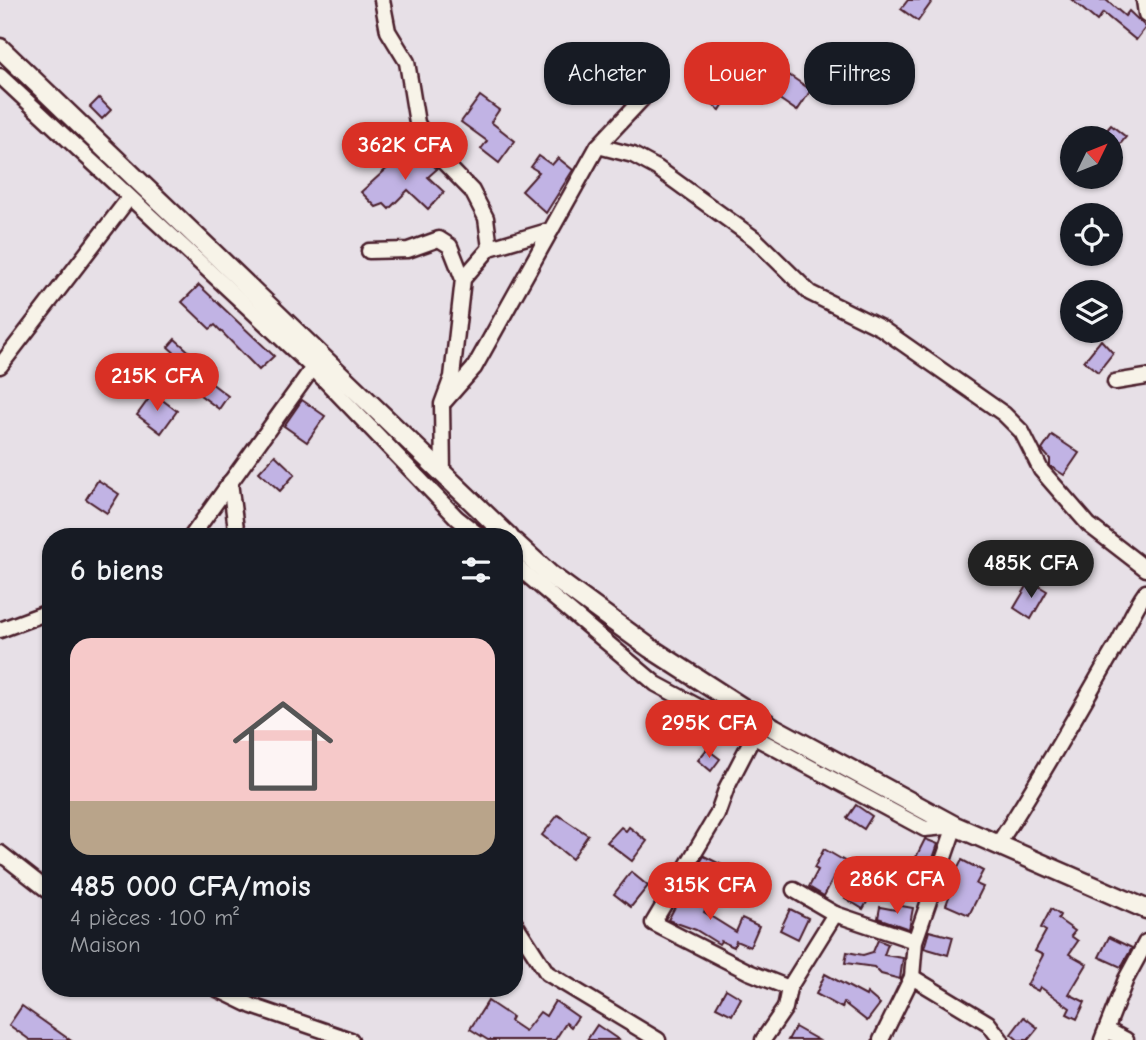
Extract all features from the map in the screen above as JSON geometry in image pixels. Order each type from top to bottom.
[{"type":"main road","points":[[0,48],[316,362],[499,528]]},
{"type":"main road","points":[[523,550],[549,574],[650,648],[774,728],[955,826],[1146,909]]},
{"type":"street","points":[[382,0],[388,32],[407,62],[418,123],[435,153],[472,191],[486,218],[490,248]]},
{"type":"street","points":[[1144,0],[1146,14]]},
{"type":"street","points":[[0,76],[129,198],[316,362],[457,518],[470,528]]},
{"type":"street","points":[[442,404],[474,368],[598,146],[636,105]]},
{"type":"street","points":[[598,146],[633,155],[657,168],[755,239],[810,293],[880,328],[1004,414],[1022,432],[1041,470],[1089,525],[1146,569]]},
{"type":"street","points":[[0,366],[129,198]]},
{"type":"street","points":[[463,279],[490,248],[551,230]]},
{"type":"street","points":[[369,251],[408,250],[439,239],[450,246],[463,279],[452,377],[442,404],[443,475]]},
{"type":"street","points":[[197,528],[316,362]]},
{"type":"street","points":[[1115,382],[1146,377]]},
{"type":"street","points":[[230,482],[236,528]]},
{"type":"street","points":[[523,572],[656,684],[925,829],[955,826],[915,941],[912,977],[881,1040]]},
{"type":"street","points":[[998,844],[1033,792],[1115,649],[1131,612],[1146,592]]},
{"type":"street","points":[[1,627],[42,614]]},
{"type":"street","points":[[753,737],[727,787],[717,815],[653,923],[749,972],[789,988]]},
{"type":"street","points":[[0,853],[42,887]]},
{"type":"street","points":[[794,890],[835,914],[915,941]]},
{"type":"street","points":[[763,1040],[785,1008],[789,988],[835,914]]},
{"type":"street","points":[[523,936],[547,973],[658,1040]]},
{"type":"street","points":[[1126,1040],[1105,1035],[1126,979],[1146,942]]},
{"type":"street","points":[[912,977],[988,1023],[1001,1040]]},
{"type":"street","points":[[233,997],[251,1006],[351,1040]]},
{"type":"building","points":[[908,0],[933,0],[918,21],[901,9]]},
{"type":"building","points":[[1072,0],[1106,0],[1125,16],[1129,11],[1146,27],[1136,40],[1103,13],[1097,21]]},
{"type":"building","points":[[790,76],[804,85],[804,100],[797,111],[788,105]]},
{"type":"building","points":[[480,96],[499,110],[491,122],[515,141],[499,163],[481,149],[487,141],[461,122]]},
{"type":"building","points":[[99,98],[111,110],[102,119],[90,107]]},
{"type":"building","points":[[416,147],[437,169],[428,177],[444,192],[428,209],[408,190],[389,209],[384,204],[376,207],[361,192],[403,154],[406,157]]},
{"type":"building","points":[[539,156],[552,165],[558,158],[573,170],[546,213],[522,191],[539,172],[531,167]]},
{"type":"building","points":[[199,285],[274,356],[259,370],[215,325],[210,329],[182,302]]},
{"type":"building","points":[[175,339],[202,363],[195,371],[168,347]]},
{"type":"building","points":[[1099,343],[1104,343],[1113,353],[1098,372],[1084,361]]},
{"type":"building","points":[[198,373],[228,396],[219,409],[188,386]]},
{"type":"building","points":[[153,393],[177,411],[161,433],[137,415]]},
{"type":"building","points":[[302,400],[325,416],[307,442],[284,426]]},
{"type":"building","points":[[1052,435],[1079,453],[1064,475],[1050,466],[1050,459],[1042,450]]},
{"type":"building","points":[[275,455],[295,474],[280,491],[259,472]]},
{"type":"building","points":[[98,480],[119,494],[107,513],[86,499]]},
{"type":"building","points":[[1030,581],[1047,591],[1031,619],[1014,608]]},
{"type":"building","points":[[707,749],[720,759],[711,771],[698,760]]},
{"type":"building","points":[[856,805],[872,816],[864,829],[847,818]]},
{"type":"building","points":[[558,815],[588,835],[572,859],[542,835]]},
{"type":"building","points":[[621,827],[626,831],[629,827],[647,841],[632,861],[607,842]]},
{"type":"building","points":[[925,839],[938,844],[931,864],[916,857]]},
{"type":"building","points":[[824,849],[879,881],[863,909],[845,898],[853,886],[834,877],[824,896],[809,887],[818,870],[814,868]]},
{"type":"building","points":[[704,856],[722,865],[717,874],[699,864]]},
{"type":"building","points":[[962,860],[983,871],[976,884],[983,887],[969,915],[946,905],[952,889],[948,887]]},
{"type":"building","points":[[631,872],[648,886],[631,907],[614,894]]},
{"type":"building","points":[[684,890],[709,901],[704,912],[736,932],[742,918],[759,926],[750,947],[736,941],[734,947],[721,941],[719,944],[696,930],[668,920]]},
{"type":"building","points":[[896,905],[913,908],[909,929],[878,918],[880,907],[896,910]]},
{"type":"building","points":[[790,909],[808,918],[798,939],[780,930]]},
{"type":"building","points":[[1051,909],[1060,915],[1058,919],[1075,931],[1071,936],[1078,941],[1069,954],[1087,964],[1069,994],[1085,1002],[1077,1019],[1067,1014],[1070,1008],[1040,987],[1038,991],[1027,985],[1043,955],[1035,951],[1046,931],[1041,928]]},
{"type":"building","points":[[929,931],[953,937],[948,955],[924,948]]},
{"type":"building","points":[[1109,937],[1132,948],[1121,967],[1099,957]]},
{"type":"building","points":[[878,940],[888,944],[884,955],[903,958],[900,979],[881,974],[874,967],[845,963],[847,952],[863,955],[873,952]]},
{"type":"building","points":[[825,974],[866,996],[867,993],[880,1004],[867,1021],[844,1003],[842,1008],[816,994]]},
{"type":"building","points":[[726,989],[741,998],[732,1015],[716,1007]]},
{"type":"building","points":[[488,1001],[512,1017],[510,1021],[525,1031],[540,1012],[546,1016],[555,1001],[578,1017],[571,1027],[566,1023],[555,1040],[488,1040],[470,1029]]},
{"type":"building","points":[[22,1006],[70,1040],[30,1040],[9,1025]]},
{"type":"building","points":[[1024,1017],[1038,1028],[1028,1040],[1018,1040],[1011,1034]]},
{"type":"building","points":[[597,1025],[619,1040],[587,1040]]},
{"type":"building","points":[[795,1027],[818,1040],[788,1040]]}]
